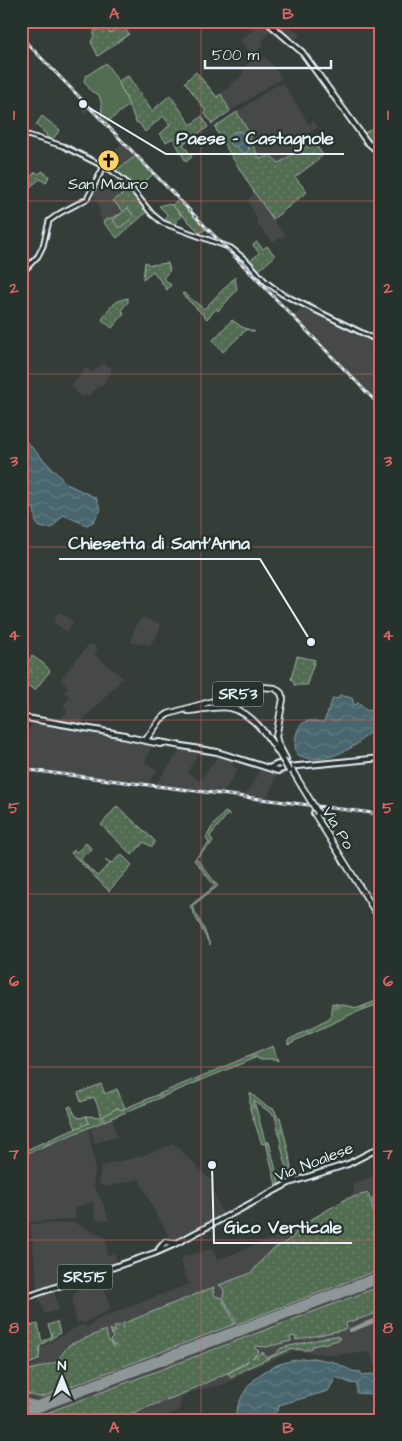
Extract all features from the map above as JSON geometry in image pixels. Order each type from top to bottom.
[{"type":"highway","name":"SR53","points":[[147,740],[161,719],[172,712],[271,686],[279,690],[284,699],[276,732],[276,746]]},
{"type":"highway","name":"SR53","points":[[135,738],[143,738],[151,733],[162,720],[173,713],[227,708],[242,712],[276,746]]},
{"type":"highway","points":[[151,733],[154,739],[160,743]]},
{"type":"highway","points":[[122,736],[160,743]]},
{"type":"highway","name":"Via Po","points":[[276,746],[280,765],[290,769],[381,921]]},
{"type":"highway","name":"Via Po","points":[[316,813],[381,917]]},
{"type":"main road","points":[[266,21],[302,52],[367,142],[381,154]]},
{"type":"main road","points":[[21,133],[64,146],[111,170],[121,178],[152,214],[163,223],[172,228],[230,247],[282,294],[381,342]]},
{"type":"main road","points":[[21,274],[38,256],[50,221],[60,213],[87,199],[104,166]]},
{"type":"main road","points":[[21,718],[147,740]]},
{"type":"main road","points":[[113,734],[212,751],[267,767],[280,765],[290,769],[381,758]]},
{"type":"main road","name":"Via Noalese","points":[[21,1299],[177,1243],[289,1183],[348,1164],[381,1147]]},
{"type":"shaded area","points":[[245,21],[265,21],[273,29],[262,41],[263,46],[251,56],[240,40],[254,30]]},
{"type":"shaded area","points":[[280,21],[287,21],[286,23],[300,35],[294,41],[274,24]]},
{"type":"shaded area","points":[[264,57],[273,65],[282,78],[230,111],[221,94],[241,76],[247,64],[253,60],[260,61]]},
{"type":"shaded area","points":[[52,68],[122,139],[120,141],[90,109],[85,114],[80,108],[82,106],[79,102],[81,100],[55,74]]},
{"type":"shaded area","points":[[283,83],[309,124],[314,121],[318,127],[308,134],[313,141],[279,163],[270,155],[260,159],[250,140],[250,134],[237,112],[276,85]]},
{"type":"shaded area","points":[[123,141],[223,243],[218,241],[136,156],[120,166],[114,159],[115,151]]},
{"type":"shaded area","points":[[120,179],[130,189],[126,191],[125,212],[103,222],[98,202],[93,195],[99,184],[111,191]]},
{"type":"shaded area","points":[[255,192],[275,220],[275,223],[286,235],[273,242],[257,224],[257,218],[248,200]]},
{"type":"shaded area","points":[[304,307],[380,344],[371,357],[371,362],[381,369],[381,404],[294,316]]},
{"type":"shaded area","points":[[103,363],[109,367],[111,366],[111,373],[101,387],[99,386],[91,393],[93,394],[82,397],[71,386],[86,368],[92,373]]},
{"type":"shaded area","points":[[59,612],[73,622],[67,632],[53,622]]},
{"type":"shaded area","points":[[144,618],[161,624],[158,633],[150,645],[131,643],[135,627]]},
{"type":"shaded area","points":[[89,644],[98,648],[94,654],[123,678],[77,726],[59,722],[68,710],[63,706],[70,697],[64,692],[68,687],[60,680]]},
{"type":"shaded area","points":[[35,721],[152,744],[145,762],[157,771],[148,784],[155,785],[182,748],[200,751],[187,772],[200,781],[219,755],[235,759],[231,764],[238,770],[222,794],[245,796],[262,767],[272,770],[277,774],[264,802],[21,771],[21,740]]},
{"type":"shaded area","points":[[314,805],[381,814],[381,817],[316,809]]},
{"type":"shaded area","points":[[112,1117],[117,1137],[94,1143],[91,1126]]},
{"type":"shaded area","points":[[88,1127],[94,1158],[93,1185],[102,1201],[109,1220],[96,1220],[93,1202],[75,1207],[75,1219],[21,1222],[21,1156]]},
{"type":"shaded area","points":[[174,1144],[214,1183],[211,1186],[223,1214],[171,1242],[139,1179],[106,1187],[99,1184],[101,1166],[141,1156]]},
{"type":"shaded area","points":[[381,1174],[381,1380],[370,1352],[334,1355],[294,1351],[250,1369],[227,1383],[188,1393],[181,1399],[179,1410],[155,1420],[21,1420],[21,1369],[41,1362],[40,1348],[77,1327],[82,1325],[87,1327],[99,1319],[195,1282],[189,1284],[181,1262],[184,1256],[212,1249],[217,1260],[288,1232],[354,1194],[353,1183]]},
{"type":"shaded area","points":[[75,1223],[106,1238],[107,1255],[115,1254],[116,1264],[37,1291],[30,1224]]},
{"type":"shaded area","points":[[104,1282],[107,1288],[104,1289],[111,1310],[94,1317],[84,1324],[82,1321],[77,1323],[72,1301],[74,1300],[73,1294],[80,1289]]},
{"type":"shaded area","points":[[53,1289],[59,1309],[45,1314],[38,1295]]},
{"type":"green space","points":[[103,24],[110,33],[122,25],[129,34],[98,56],[91,42],[94,31],[100,29]]},
{"type":"green space","points":[[106,63],[118,81],[129,105],[106,123],[101,118],[102,106],[99,95],[91,91],[84,81],[86,76]]},
{"type":"green space","points":[[196,72],[217,97],[221,94],[230,111],[212,124],[205,114],[205,110],[185,82]]},
{"type":"green space","points":[[128,76],[152,111],[170,95],[191,125],[202,116],[208,127],[183,144],[192,157],[186,162],[173,138],[166,142],[160,134],[170,125],[163,116],[145,132],[140,124],[136,122],[118,81]]},
{"type":"green space","points":[[237,112],[250,134],[250,140],[260,159],[270,155],[279,163],[313,141],[323,155],[295,177],[307,192],[273,219],[254,192],[215,127]],"holes":[[[233,132],[246,136],[249,149],[240,150],[228,139]]]},
{"type":"green space","points":[[42,116],[60,130],[52,140],[48,139],[46,134],[36,125]]},
{"type":"green space","points":[[375,126],[381,140],[378,145],[375,145],[363,134]]},
{"type":"green space","points":[[136,156],[153,174],[133,189],[116,170]]},
{"type":"green space","points":[[42,171],[49,176],[46,183],[40,179],[29,188],[27,181],[35,172],[39,174]]},
{"type":"green space","points":[[130,189],[148,211],[117,238],[103,222],[124,212],[113,201]]},
{"type":"green space","points":[[179,200],[206,229],[200,233],[172,205]]},
{"type":"green space","points":[[172,205],[181,215],[174,226],[165,222],[167,214],[159,206]]},
{"type":"green space","points":[[128,208],[134,217],[119,228],[113,220]]},
{"type":"green space","points":[[257,242],[263,249],[267,246],[275,256],[258,271],[249,262],[259,253],[253,245]]},
{"type":"green space","points":[[145,262],[150,265],[168,263],[170,270],[163,278],[171,285],[167,290],[153,271],[143,279]]},
{"type":"green space","points":[[235,277],[237,290],[218,311],[216,309],[207,319],[182,294],[184,293],[204,309]]},
{"type":"green space","points":[[128,298],[128,302],[122,309],[124,314],[112,328],[102,320],[112,305]]},
{"type":"green space","points":[[232,320],[242,327],[255,332],[247,329],[223,352],[213,340]]},
{"type":"green space","points":[[32,656],[44,664],[50,671],[35,690],[22,682],[31,670],[26,666]]},
{"type":"green space","points":[[297,656],[315,660],[308,685],[294,685],[291,679]]},
{"type":"green space","points":[[117,806],[154,840],[153,846],[144,842],[132,855],[101,825]]},
{"type":"green space","points":[[225,812],[230,815],[228,814],[210,836],[213,842],[196,858],[218,886],[192,906],[210,945],[190,906],[215,886],[194,860],[209,843],[206,838],[212,827]]},
{"type":"green space","points":[[86,843],[92,849],[80,859],[97,876],[110,864],[105,860],[112,863],[121,854],[132,865],[109,891],[71,853],[74,850],[77,852]]},
{"type":"green space","points":[[381,999],[381,1003],[352,1014],[288,1044],[288,1040],[330,1019],[332,1003],[358,1008]]},
{"type":"green space","points":[[273,1046],[278,1061],[275,1059],[258,1059],[257,1057],[21,1156],[21,1152],[89,1123],[86,1116],[102,1117],[117,1108],[121,1110]]},
{"type":"green space","points":[[101,1084],[105,1094],[117,1089],[125,1108],[121,1110],[117,1108],[102,1117],[94,1097],[81,1102],[78,1093]]},
{"type":"green space","points":[[250,1093],[266,1106],[274,1109],[278,1118],[280,1117],[289,1154],[292,1177],[284,1156],[275,1116],[254,1101],[265,1141],[269,1142],[279,1183],[276,1185],[266,1143],[262,1144],[250,1109]]},
{"type":"green space","points":[[71,1106],[75,1115],[80,1118],[86,1116],[89,1123],[76,1129],[68,1107]]},
{"type":"green space","points":[[381,1187],[381,1269],[237,1324],[223,1297],[224,1291],[219,1285],[251,1273],[269,1252],[292,1238],[300,1226],[346,1199],[368,1193],[377,1218],[372,1198],[380,1195],[378,1188]]},
{"type":"green space","points":[[381,1286],[381,1312],[346,1323],[347,1329],[296,1340],[295,1336],[290,1337],[291,1341],[266,1347],[256,1346],[254,1348],[259,1351],[252,1358],[263,1352],[266,1358],[276,1354],[281,1348],[334,1336],[339,1337],[340,1340],[312,1346],[308,1350],[293,1349],[286,1351],[247,1368],[231,1378],[228,1373],[249,1360],[231,1371],[182,1394],[114,1420],[28,1420]]},
{"type":"green space","points":[[214,1287],[215,1296],[222,1298],[235,1324],[45,1396],[39,1397],[21,1392],[21,1373],[56,1362],[69,1345],[106,1330],[108,1340],[114,1348],[116,1345],[112,1345],[110,1340],[113,1338],[110,1329],[115,1332],[114,1327],[119,1325],[122,1328],[124,1327],[122,1324]]},
{"type":"green space","points":[[57,1322],[60,1333],[40,1346],[39,1360],[21,1367],[21,1328],[38,1324],[42,1342],[52,1336],[48,1325]]},
{"type":"water","points":[[239,131],[246,136],[249,149],[247,153],[242,153],[237,147],[231,145],[229,141],[229,137],[233,132]]},
{"type":"water","points":[[21,436],[67,484],[96,498],[101,510],[93,522],[87,525],[63,515],[53,527],[42,528],[37,524],[34,508],[21,507]]},
{"type":"water","points":[[340,695],[352,698],[354,705],[358,703],[366,710],[381,712],[381,729],[369,733],[356,745],[326,758],[311,759],[297,754],[295,741],[300,726],[308,721],[324,722],[333,698],[338,699]]},
{"type":"water","points":[[314,1358],[334,1362],[352,1371],[361,1372],[361,1375],[373,1374],[381,1382],[381,1392],[372,1394],[357,1393],[357,1384],[352,1384],[336,1377],[328,1391],[279,1405],[278,1410],[264,1420],[234,1420],[244,1392],[261,1374],[285,1362]]},
{"type":"taxiway","points":[[351,1330],[381,1318]]},
{"type":"taxiway","points":[[21,1400],[39,1404],[47,1403]]},
{"type":"taxiway","points":[[21,1411],[25,1412]]},
{"type":"runway","points":[[21,1413],[381,1277]]},
{"type":"railway","points":[[21,37],[381,407]]},
{"type":"railway","points":[[21,769],[381,814]]},
{"type":"place","name":"Paese - Castagnole","points":[[83,104]]},
{"type":"place","name":"San Mauro","points":[[108,160]]},
{"type":"place","name":"Chiesetta di Sant'Anna","points":[[311,642]]},
{"type":"place","name":"Gico Verticale","points":[[212,1165]]}]
